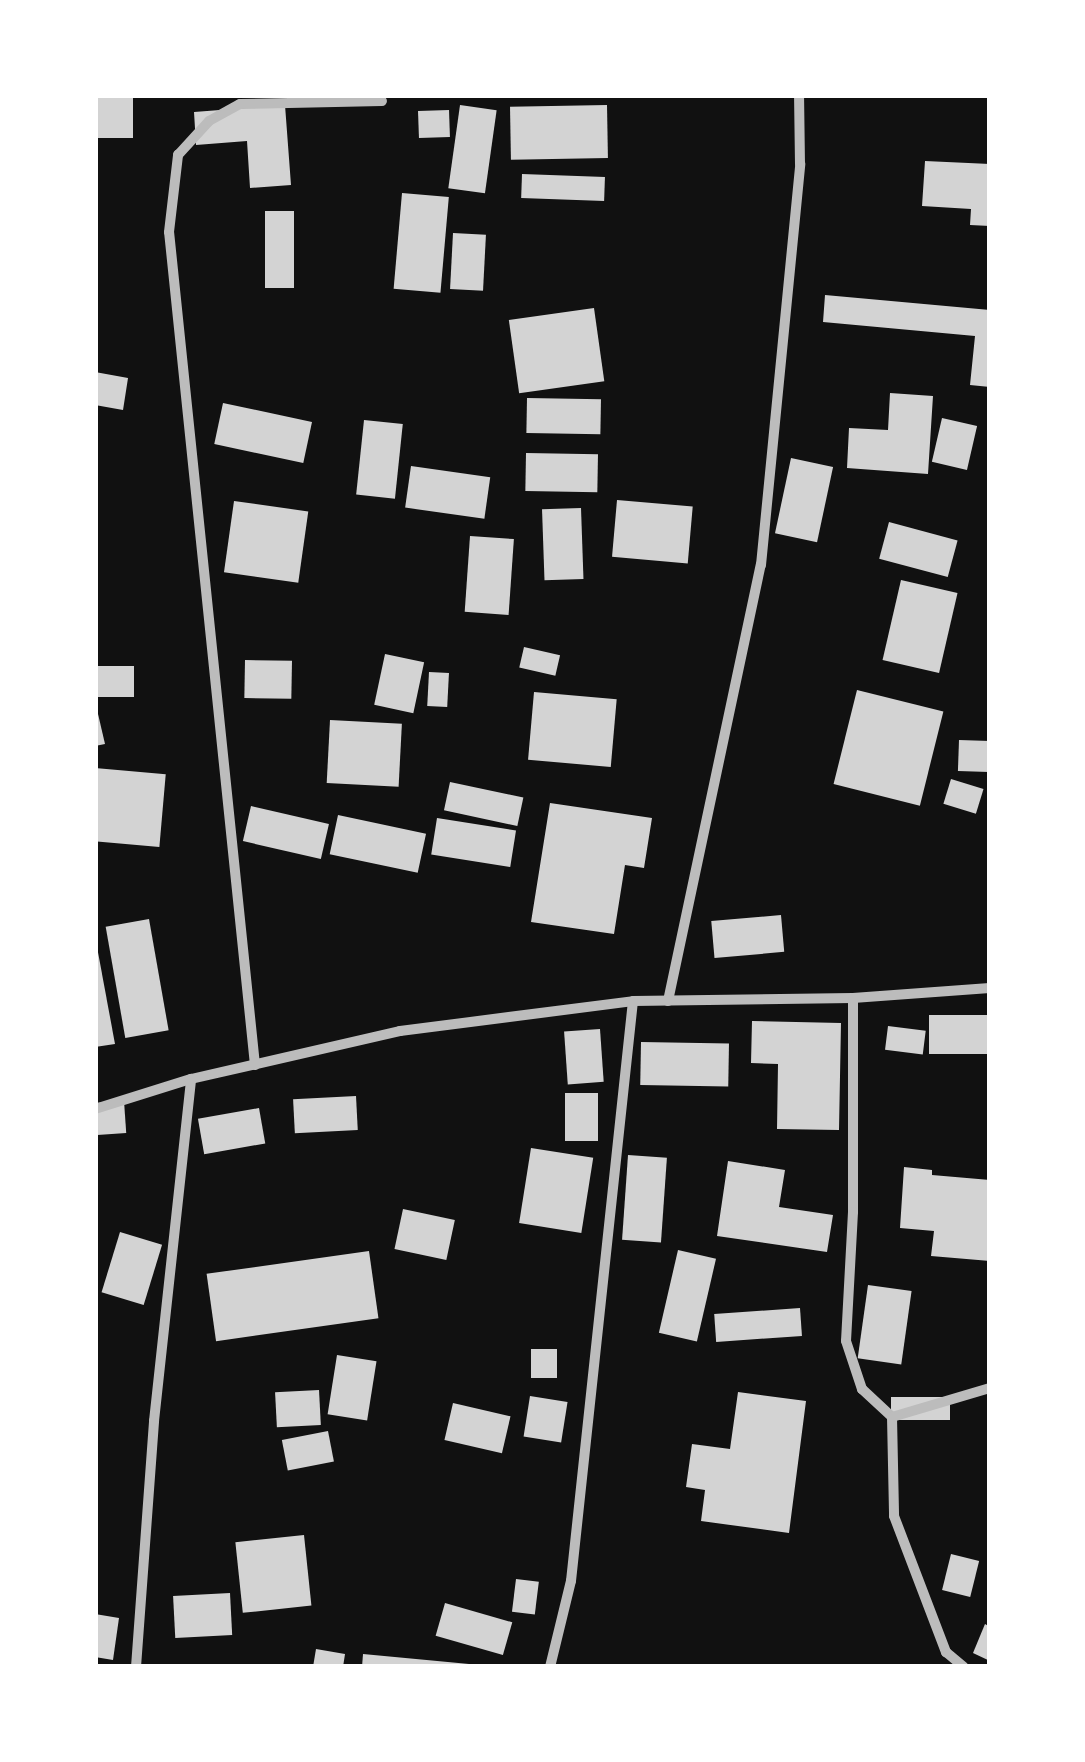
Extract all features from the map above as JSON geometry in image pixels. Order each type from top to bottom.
[{"type":"street","points":[[668,1001],[760,564],[800,164],[799,95]]},
{"type":"street","points":[[254,1065],[169,232],[178,155],[208,121],[240,104],[382,100]]},
{"type":"street","points":[[95,1109],[191,1079],[400,1032],[632,1001],[853,998],[990,988]]},
{"type":"street","points":[[853,998],[853,1212],[846,1342],[862,1388],[892,1417],[894,1516],[946,1652],[964,1667]]},
{"type":"street","points":[[550,1667],[571,1581],[632,1001]]},
{"type":"street","points":[[136,1667],[154,1421],[191,1079]]},
{"type":"street","points":[[892,1417],[990,1388]]},
{"type":"building","points":[[95,95],[133,95],[133,138],[95,138]]},
{"type":"building","points":[[285,105],[291,185],[250,188],[247,141],[196,145],[194,112]]},
{"type":"building","points":[[460,105],[497,110],[485,193],[448,188]]},
{"type":"building","points":[[607,105],[608,158],[511,160],[510,107]]},
{"type":"building","points":[[449,110],[450,137],[419,138],[418,111]]},
{"type":"building","points":[[925,161],[990,164],[990,226],[970,225],[971,209],[922,206]]},
{"type":"building","points":[[522,174],[605,177],[604,201],[521,198]]},
{"type":"building","points":[[402,193],[449,197],[440,293],[394,289]]},
{"type":"building","points":[[265,211],[294,211],[294,288],[265,288]]},
{"type":"building","points":[[453,233],[486,235],[483,291],[450,289]]},
{"type":"building","points":[[825,295],[990,310],[990,387],[970,385],[975,336],[823,322]]},
{"type":"building","points":[[594,308],[604,381],[519,393],[509,320]]},
{"type":"building","points":[[95,372],[128,378],[123,410],[95,405]]},
{"type":"building","points":[[890,393],[933,396],[928,474],[847,468],[849,428],[888,430]]},
{"type":"building","points":[[527,398],[601,399],[600,434],[526,433]]},
{"type":"building","points":[[223,403],[312,422],[303,463],[214,444]]},
{"type":"building","points":[[942,418],[977,426],[967,470],[932,462]]},
{"type":"building","points":[[364,420],[403,424],[395,499],[356,495]]},
{"type":"building","points":[[526,453],[598,454],[597,492],[525,491]]},
{"type":"building","points":[[791,458],[833,467],[817,542],[775,533]]},
{"type":"building","points":[[411,466],[490,477],[484,519],[405,508]]},
{"type":"building","points":[[617,500],[693,507],[688,563],[612,557]]},
{"type":"building","points":[[234,501],[308,511],[298,583],[224,572]]},
{"type":"building","points":[[581,508],[583,579],[545,580],[542,509]]},
{"type":"building","points":[[889,522],[958,540],[948,577],[879,559]]},
{"type":"building","points":[[470,536],[514,539],[509,615],[465,612]]},
{"type":"building","points":[[901,580],[958,593],[939,673],[883,660]]},
{"type":"building","points":[[524,647],[560,655],[555,676],[519,667]]},
{"type":"building","points":[[385,654],[424,662],[413,713],[374,705]]},
{"type":"building","points":[[245,660],[292,661],[291,699],[244,698]]},
{"type":"building","points":[[95,666],[134,666],[134,697],[95,697]]},
{"type":"building","points":[[429,672],[449,673],[447,707],[427,706]]},
{"type":"building","points":[[857,690],[943,712],[920,806],[834,784]]},
{"type":"building","points":[[534,692],[617,699],[611,767],[528,760]]},
{"type":"building","points":[[95,701],[105,744],[95,746]]},
{"type":"building","points":[[330,720],[402,724],[399,787],[327,783]]},
{"type":"building","points":[[959,740],[990,741],[989,772],[958,771]]},
{"type":"building","points":[[95,768],[166,774],[159,847],[95,841]]},
{"type":"building","points":[[951,779],[984,789],[976,814],[943,804]]},
{"type":"building","points":[[450,782],[523,798],[517,826],[444,810]]},
{"type":"building","points":[[550,803],[652,818],[644,868],[625,865],[614,934],[531,922]]},
{"type":"building","points":[[251,806],[329,824],[321,859],[243,841]]},
{"type":"building","points":[[338,815],[426,834],[418,873],[330,854]]},
{"type":"building","points":[[437,818],[516,831],[510,867],[431,855]]},
{"type":"building","points":[[781,915],[784,952],[714,958],[711,921]]},
{"type":"building","points":[[149,919],[169,1030],[125,1038],[106,927]]},
{"type":"building","points":[[95,936],[115,1044],[95,1047]]},
{"type":"building","points":[[929,1015],[990,1015],[990,1054],[929,1054]]},
{"type":"building","points":[[752,1021],[841,1023],[839,1130],[777,1129],[778,1064],[751,1063]]},
{"type":"building","points":[[888,1026],[926,1031],[923,1054],[885,1050]]},
{"type":"building","points":[[600,1029],[604,1082],[568,1084],[564,1032]]},
{"type":"building","points":[[641,1042],[729,1044],[728,1087],[640,1085]]},
{"type":"building","points":[[565,1093],[598,1093],[598,1141],[565,1141]]},
{"type":"building","points":[[356,1096],[358,1130],[295,1133],[293,1099]]},
{"type":"building","points":[[124,1101],[126,1133],[97,1135],[95,1103]]},
{"type":"building","points":[[259,1108],[265,1143],[204,1154],[198,1119]]},
{"type":"building","points":[[531,1148],[593,1158],[581,1233],[519,1223]]},
{"type":"building","points":[[628,1155],[667,1158],[661,1243],[622,1240]]},
{"type":"building","points":[[728,1161],[785,1170],[779,1207],[833,1215],[827,1252],[717,1236]]},
{"type":"building","points":[[904,1167],[932,1170],[932,1175],[990,1180],[990,1261],[931,1256],[934,1231],[900,1228]]},
{"type":"building","points":[[403,1209],[455,1220],[446,1260],[394,1249]]},
{"type":"building","points":[[120,1232],[162,1245],[144,1305],[102,1292]]},
{"type":"building","points":[[678,1250],[716,1259],[697,1342],[659,1333]]},
{"type":"building","points":[[369,1251],[378,1318],[216,1341],[207,1274]]},
{"type":"building","points":[[868,1285],[912,1291],[901,1364],[858,1358]]},
{"type":"building","points":[[800,1308],[802,1336],[716,1342],[714,1314]]},
{"type":"building","points":[[531,1349],[557,1349],[557,1378],[531,1378]]},
{"type":"building","points":[[337,1355],[377,1361],[367,1421],[328,1414]]},
{"type":"building","points":[[319,1390],[321,1425],[277,1427],[275,1392]]},
{"type":"building","points":[[738,1392],[806,1401],[789,1533],[701,1521],[705,1490],[686,1487],[692,1444],[730,1449]]},
{"type":"building","points":[[530,1396],[568,1402],[561,1442],[524,1436]]},
{"type":"building","points":[[891,1397],[950,1397],[950,1420],[891,1420]]},
{"type":"building","points":[[453,1403],[510,1416],[502,1453],[444,1440]]},
{"type":"building","points":[[328,1431],[334,1461],[288,1470],[282,1440]]},
{"type":"building","points":[[304,1535],[311,1606],[243,1613],[235,1542]]},
{"type":"building","points":[[951,1554],[979,1561],[970,1597],[942,1590]]},
{"type":"building","points":[[516,1579],[539,1582],[535,1615],[512,1612]]},
{"type":"building","points":[[230,1593],[232,1635],[175,1638],[173,1596]]},
{"type":"building","points":[[445,1603],[512,1622],[503,1655],[436,1636]]},
{"type":"building","points":[[95,1614],[119,1618],[113,1660],[95,1657]]},
{"type":"building","points":[[985,1624],[990,1627],[990,1661],[973,1653]]},
{"type":"building","points":[[316,1649],[345,1654],[343,1667],[313,1667]]},
{"type":"building","points":[[363,1654],[469,1664],[469,1667],[362,1667]]}]
